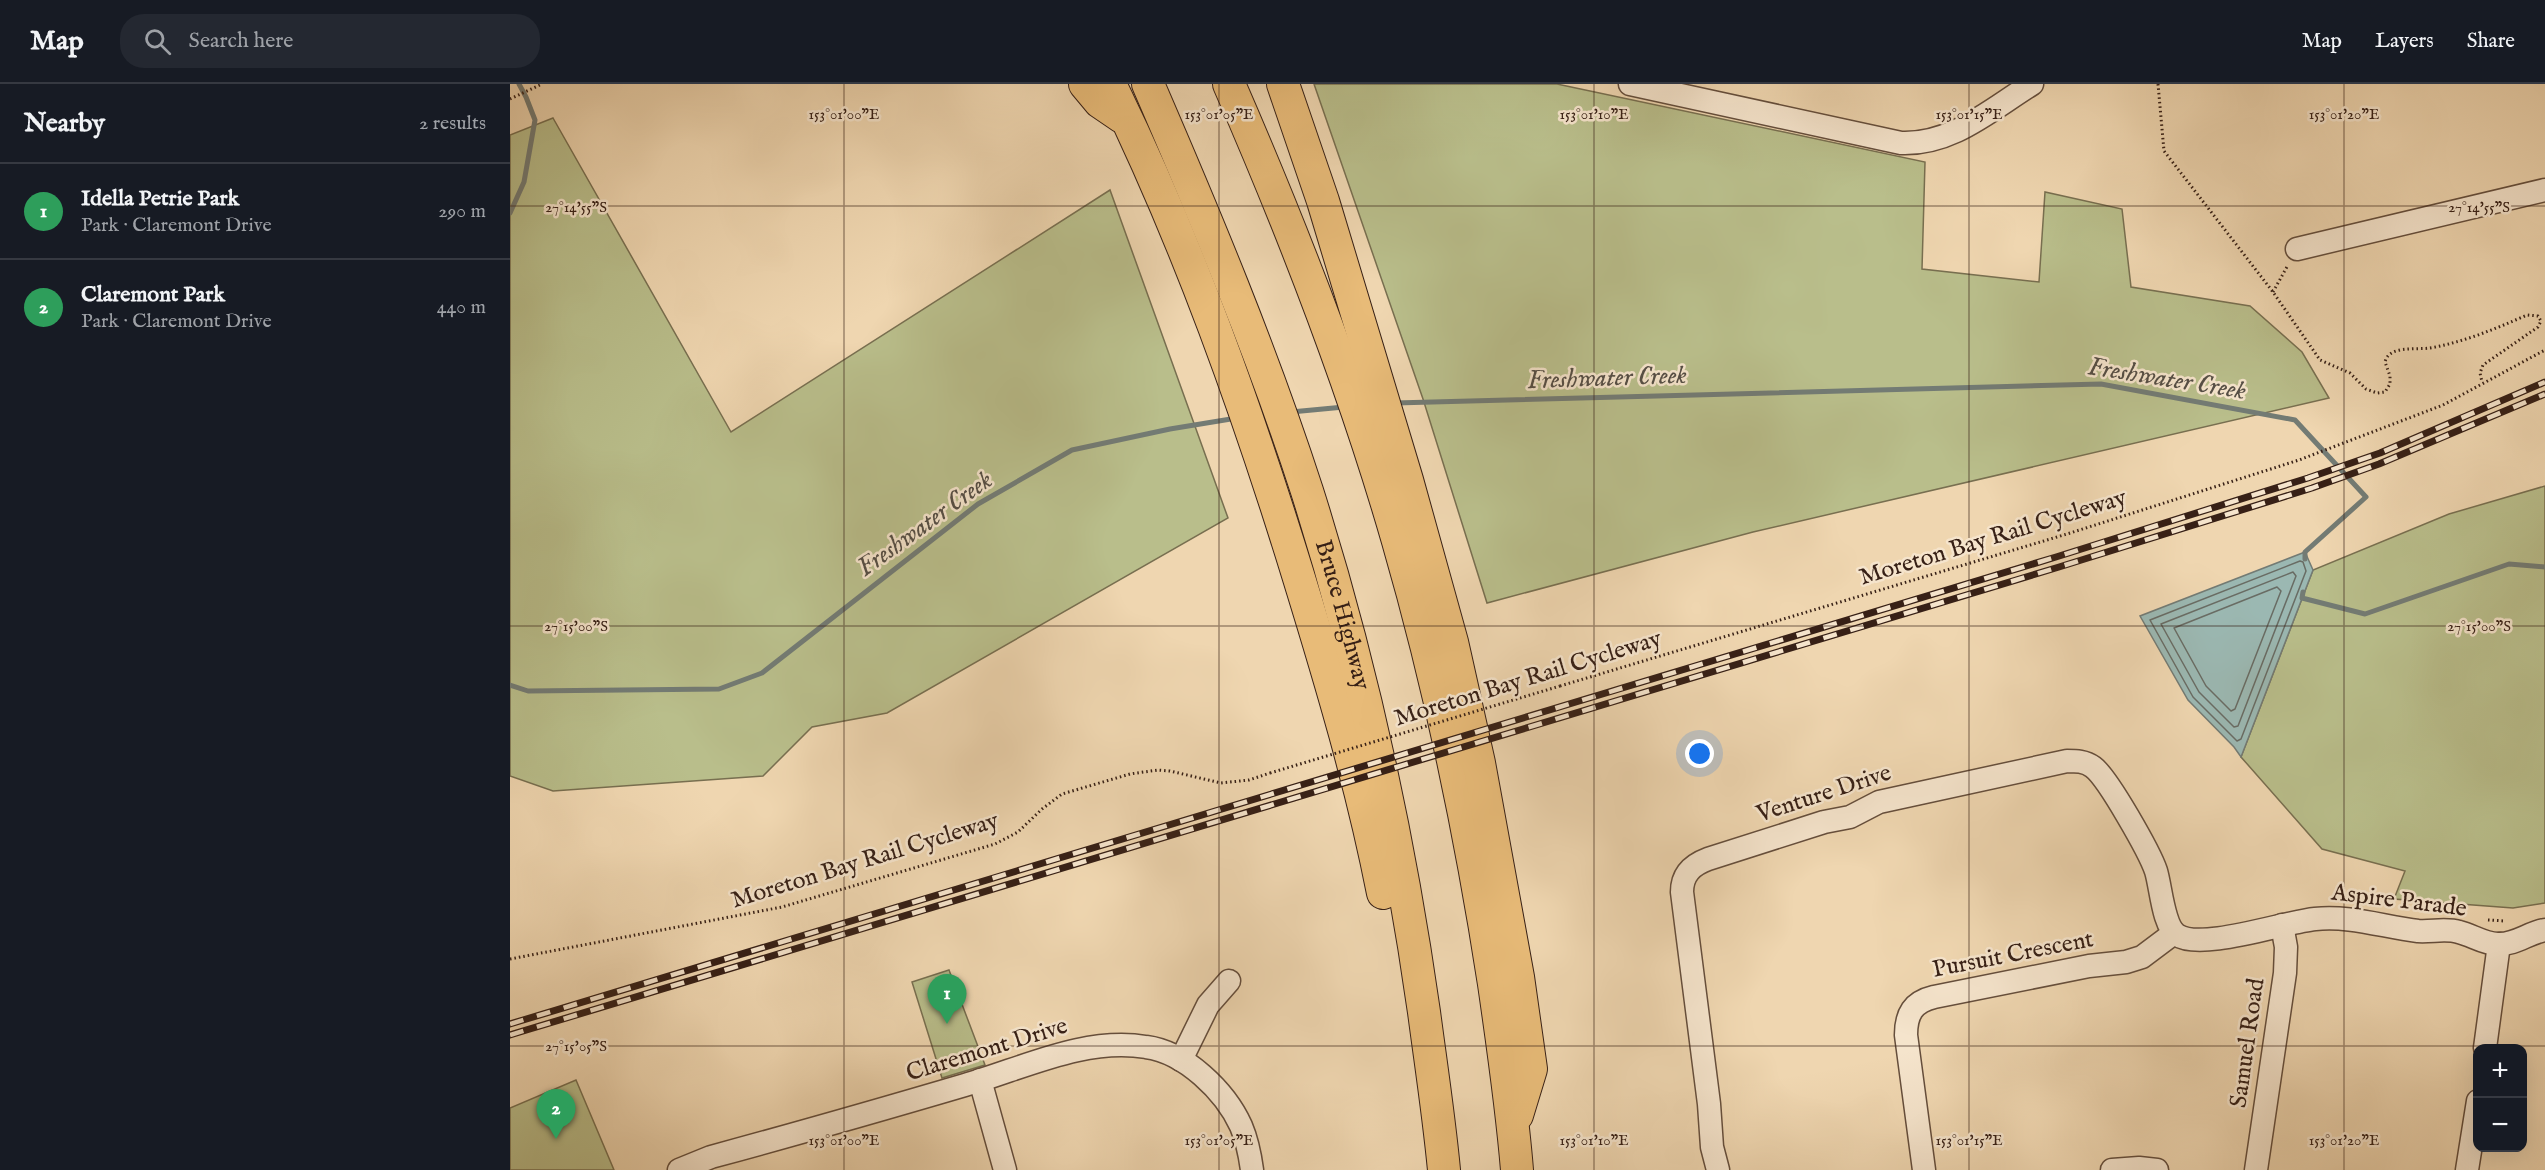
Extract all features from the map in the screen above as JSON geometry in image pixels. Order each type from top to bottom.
[{"type":"highway","points":[[1085,84],[1100,102],[1128,121]]},
{"type":"highway","points":[[1110,84],[1187,255],[1232,375],[1274,495],[1346,736],[1370,826],[1386,906],[1412,930]]},
{"type":"highway","name":"Bruce Highway","points":[[1148,84],[1196,192],[1265,371],[1307,492],[1346,625],[1385,786],[1412,930],[1444,1170]]},
{"type":"highway","points":[[1229,84],[1310,278],[1340,362],[1394,481]]},
{"type":"highway","points":[[1282,84],[1323,201],[1371,357],[1422,630],[1460,794],[1482,908],[1514,1125],[1517,1170]]},
{"type":"street","points":[[1630,84],[1901,143],[1920,144],[1950,135],[2032,84]]},
{"type":"street","points":[[2297,249],[2545,190]]},
{"type":"street","name":"Venture Drive","points":[[1718,1170],[1712,1147],[1709,1104],[1682,892],[1685,876],[1691,867],[1698,863],[1824,822],[1850,817],[1879,802],[2067,761],[2082,762],[2093,767],[2104,779],[2148,853],[2156,871],[2168,922],[2174,933]]},
{"type":"street","name":"Aspire Parade","points":[[2174,933],[2184,938],[2206,940],[2311,919],[2336,918],[2421,931],[2454,931],[2499,944]]},
{"type":"street","name":"Samuel Road","points":[[2256,1170],[2286,973],[2286,947],[2282,925]]},
{"type":"street","points":[[2486,1044],[2499,944],[2514,942],[2545,930]]},
{"type":"street","name":"Pursuit Crescent","points":[[1924,1170],[1906,1035],[1907,1019],[1913,1008],[1926,999],[1934,997],[2089,966],[2134,960],[2174,933]]},
{"type":"street","points":[[1181,1060],[1208,1005],[1229,981]]},
{"type":"street","name":"Claremont Drive","points":[[679,1170],[711,1157],[980,1080],[1059,1054],[1121,1044],[1149,1047],[1181,1060],[1213,1086],[1231,1109],[1246,1141],[1252,1170]]},
{"type":"street","points":[[980,1080],[1005,1170]]},
{"type":"street","points":[[2467,1170],[2473,1132]]},
{"type":"street","points":[[2112,1170],[2139,1168],[2157,1170]]},
{"type":"path","points":[[510,99],[542,84]]},
{"type":"path","points":[[2158,84],[2164,151],[2273,292],[2320,360],[2350,373],[2367,389],[2377,393],[2385,392],[2390,384],[2385,362],[2389,353],[2458,342],[2527,315],[2538,316],[2541,321],[2538,327],[2483,365],[2480,374],[2482,383]]},
{"type":"path","points":[[2273,292],[2297,249]]},
{"type":"path","name":"Moreton Bay Rail Cycleway","points":[[510,959],[735,918],[822,896],[995,844],[1018,832],[1062,794],[1130,774],[1158,770],[1221,783],[1249,780],[2067,534],[2299,460],[2443,405],[2545,350]]},
{"type":"green space","points":[[1314,84],[1557,84],[1925,162],[1922,269],[2039,282],[2045,192],[2122,209],[2131,287],[2250,306],[2302,352],[2329,398],[1753,532],[1487,603],[1423,399]]},
{"type":"green space","points":[[553,118],[731,432],[1110,190],[1228,518],[887,713],[812,727],[763,776],[553,791],[510,776],[510,135]]},
{"type":"green space","points":[[2545,486],[2545,903],[2513,908],[2394,899],[2405,871],[2322,849],[2241,757],[2313,570],[2449,514]]},
{"type":"green space","points":[[949,970],[985,1065],[942,1078],[912,982]]},
{"type":"green space","points":[[576,1080],[614,1170],[510,1170],[510,1108]]},
{"type":"water","points":[[2305,552],[2313,570],[2241,757],[2188,700],[2140,616]]},
{"type":"waterway","name":"Freshwater Creek","points":[[510,213],[524,182],[535,120],[519,84]]},
{"type":"waterway","name":"Freshwater Creek","points":[[1395,403],[2101,384],[2295,420],[2366,497],[2305,552],[2305,559]]},
{"type":"waterway","name":"Freshwater Creek","points":[[1291,412],[1344,407]]},
{"type":"waterway","name":"Freshwater Creek","points":[[510,685],[528,691],[719,689],[762,673],[978,504],[1072,450],[1170,429],[1237,418]]},
{"type":"waterway","name":"Freshwater Creek","points":[[2303,592],[2302,598],[2365,614],[2509,564],[2545,567]]},
{"type":"railway","points":[[510,1024],[2056,557],[2308,478],[2380,453],[2545,382]]},
{"type":"railway","points":[[510,1035],[2059,567],[2312,488],[2379,464],[2545,394]]},
{"type":"place","name":"Idella Petrie Park","points":[[947,1024]]},
{"type":"place","name":"Claremont Park","points":[[556,1139]]}]
